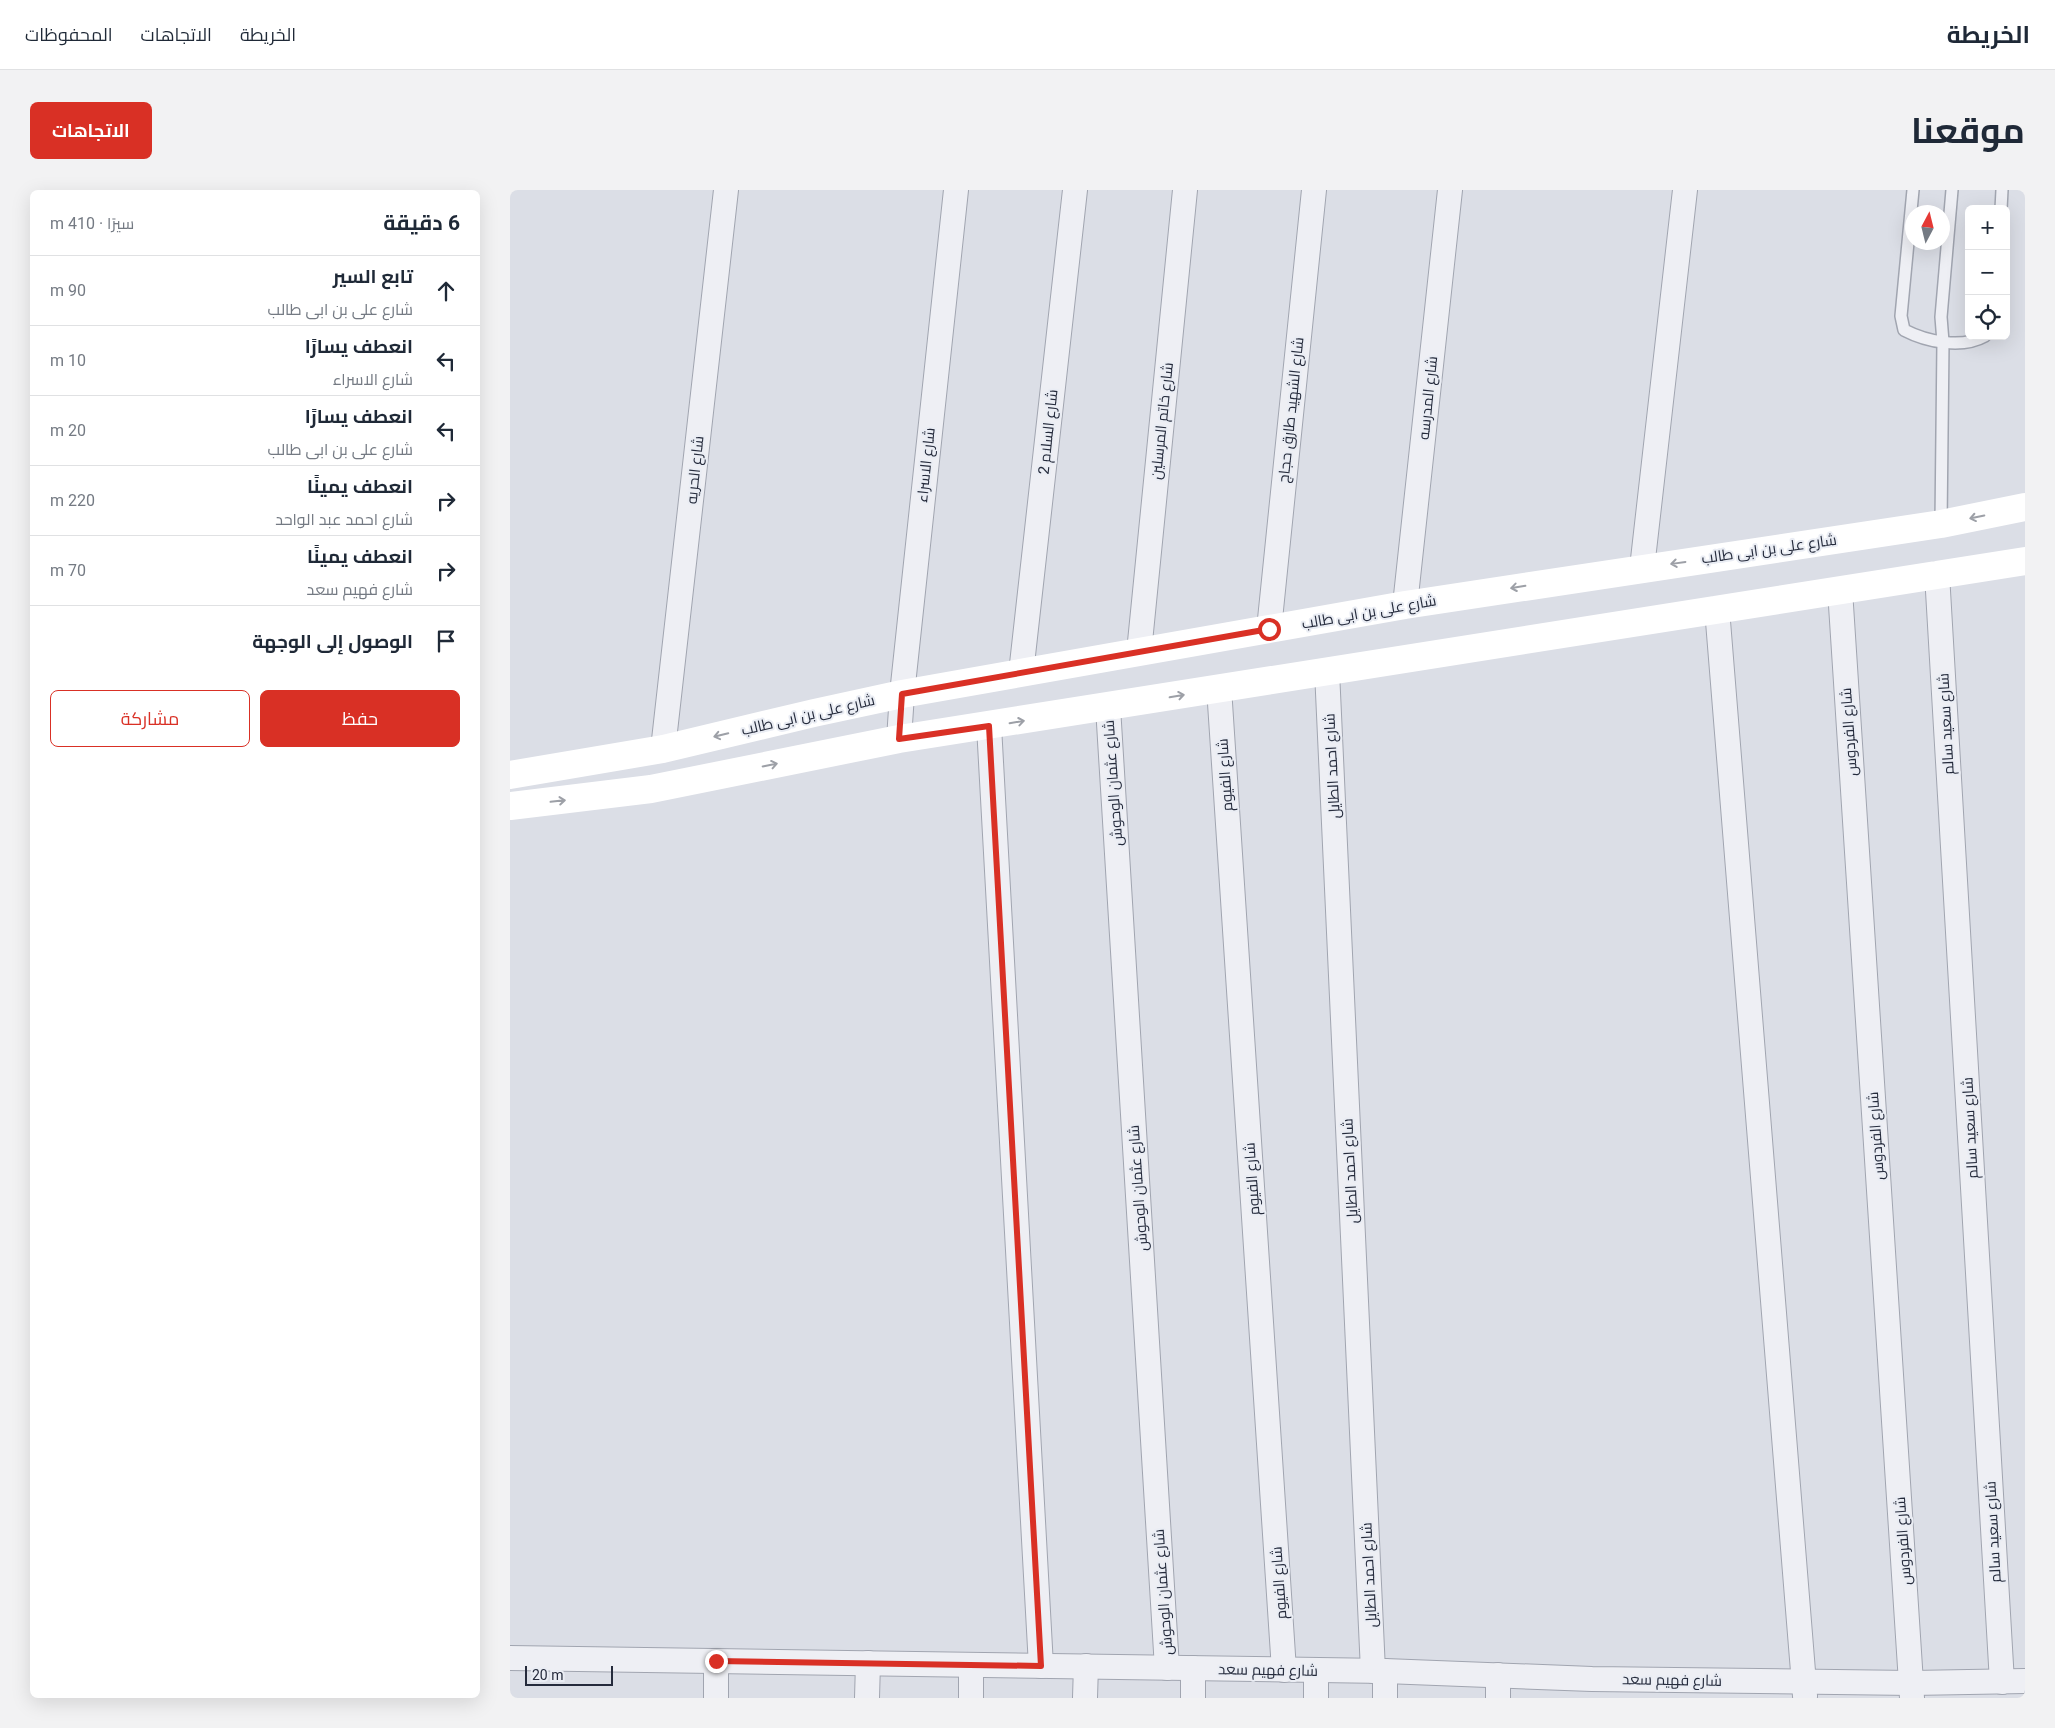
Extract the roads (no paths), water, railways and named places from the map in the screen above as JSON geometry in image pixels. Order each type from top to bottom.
[{"type":"street","name":"شارع الحريه","points":[[663,749],[726,190]]},
{"type":"street","name":"شارع الاسراء","points":[[899,739],[902,694],[956,190]]},
{"type":"street","name":"شارع السلام 2","points":[[1021,673],[1075,190]]},
{"type":"street","name":"شارع خاتم المرسلين","points":[[1139,652],[1185,190]]},
{"type":"street","name":"شارع الشهيد طارق حجاج","points":[[1269,629],[1314,190]]},
{"type":"street","name":"شارع المدرسه","points":[[1405,605],[1450,190]]},
{"type":"street","points":[[1642,568],[1684,190]]},
{"type":"street","name":"شارع على بن ابى طالب","points":[[510,775],[663,749],[902,694],[1269,629],[1405,605],[1941,524],[2025,507]]},
{"type":"street","points":[[510,806],[651,789],[899,739],[2025,561]]},
{"type":"street","name":"شارع سعيد سالم","points":[[1937,574],[2014,1681]]},
{"type":"street","name":"شارع الفردوس","points":[[1840,590],[1912,1691]]},
{"type":"street","points":[[1717,609],[1805,1690]]},
{"type":"street","name":"شارع احمد الطايل","points":[[1327,670],[1379,1671],[1385,1698]]},
{"type":"street","name":"شارع الفيوم","points":[[1219,688],[1284,1670]]},
{"type":"street","name":"شارع عثمان الوحوش","points":[[1108,707],[1167,1668]]},
{"type":"street","points":[[989,726],[1041,1666]]},
{"type":"street","name":"شارع فهيم سعد","points":[[510,1658],[1379,1671],[1498,1687],[1912,1691],[2014,1681]]},
{"type":"street","points":[[716,1661],[716,1698]]},
{"type":"street","points":[[867,1698],[868,1663]]},
{"type":"street","points":[[971,1665],[971,1698]]},
{"type":"street","points":[[1085,1698],[1086,1666]]},
{"type":"street","points":[[1193,1668],[1193,1698]]},
{"type":"street","points":[[1316,1670],[1316,1698]]},
{"type":"lane","points":[[1913,190],[1901,316],[1904,330],[1916,336],[1943,342],[1973,342],[1977,340]]},
{"type":"lane","points":[[1941,524],[1943,342],[1941,317],[1952,190]]},
{"type":"lane","points":[[2001,205],[2002,190]]}]
